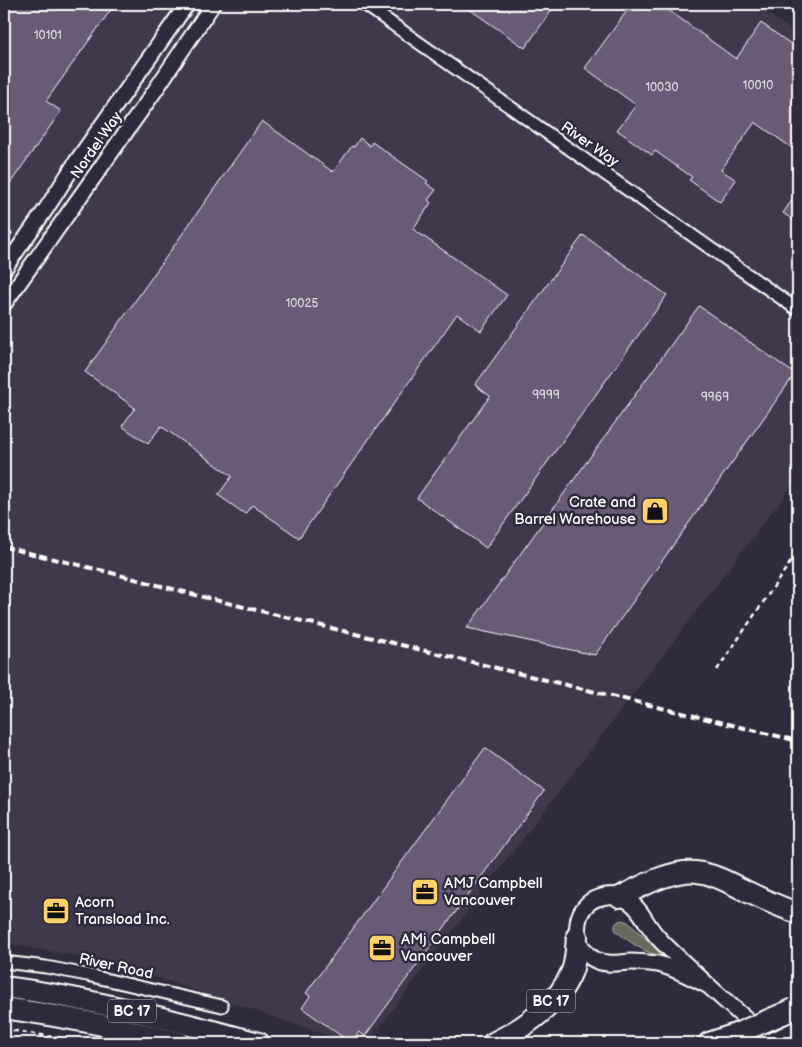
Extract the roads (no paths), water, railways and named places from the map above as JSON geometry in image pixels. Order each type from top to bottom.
[{"type":"highway","points":[[620,897],[661,878],[684,872],[694,872],[714,876],[798,913]]},
{"type":"highway","name":"BC 17","points":[[493,1043],[519,1029],[552,1000],[565,985],[573,969],[577,936]]},
{"type":"highway","name":"BC 17","points":[[4,987],[84,1000],[161,1017],[259,1043]]},
{"type":"highway","points":[[709,1043],[736,1034],[797,1007]]},
{"type":"highway","name":"BC 17","points":[[4,1008],[85,1021],[180,1043]]},
{"type":"highway","points":[[773,1043],[798,1031]]},
{"type":"main road","points":[[707,985],[659,965],[634,962],[601,962],[590,956],[582,947],[577,936],[579,915],[594,899],[610,895],[627,900],[637,907],[657,936],[707,985],[773,1043]]},
{"type":"street","name":"Nordel Way","points":[[4,270],[76,162],[187,4]]},
{"type":"street","name":"Nordel Way","points":[[4,304],[152,95],[213,4]]},
{"type":"street","name":"River Way","points":[[364,4],[798,310]]},
{"type":"street","name":"River Road","points":[[4,962],[87,974],[222,1006]]},
{"type":"railway","points":[[4,547],[798,741]]},
{"type":"place","name":"Crate and Barrel Warehouse","points":[[655,511]]},
{"type":"place","name":"AMJ Campbell Vancouver","points":[[425,892]]},
{"type":"place","name":"Acorn Transload Inc.","points":[[56,911]]},
{"type":"place","name":"AMj Campbell Vancouver","points":[[382,948]]}]
